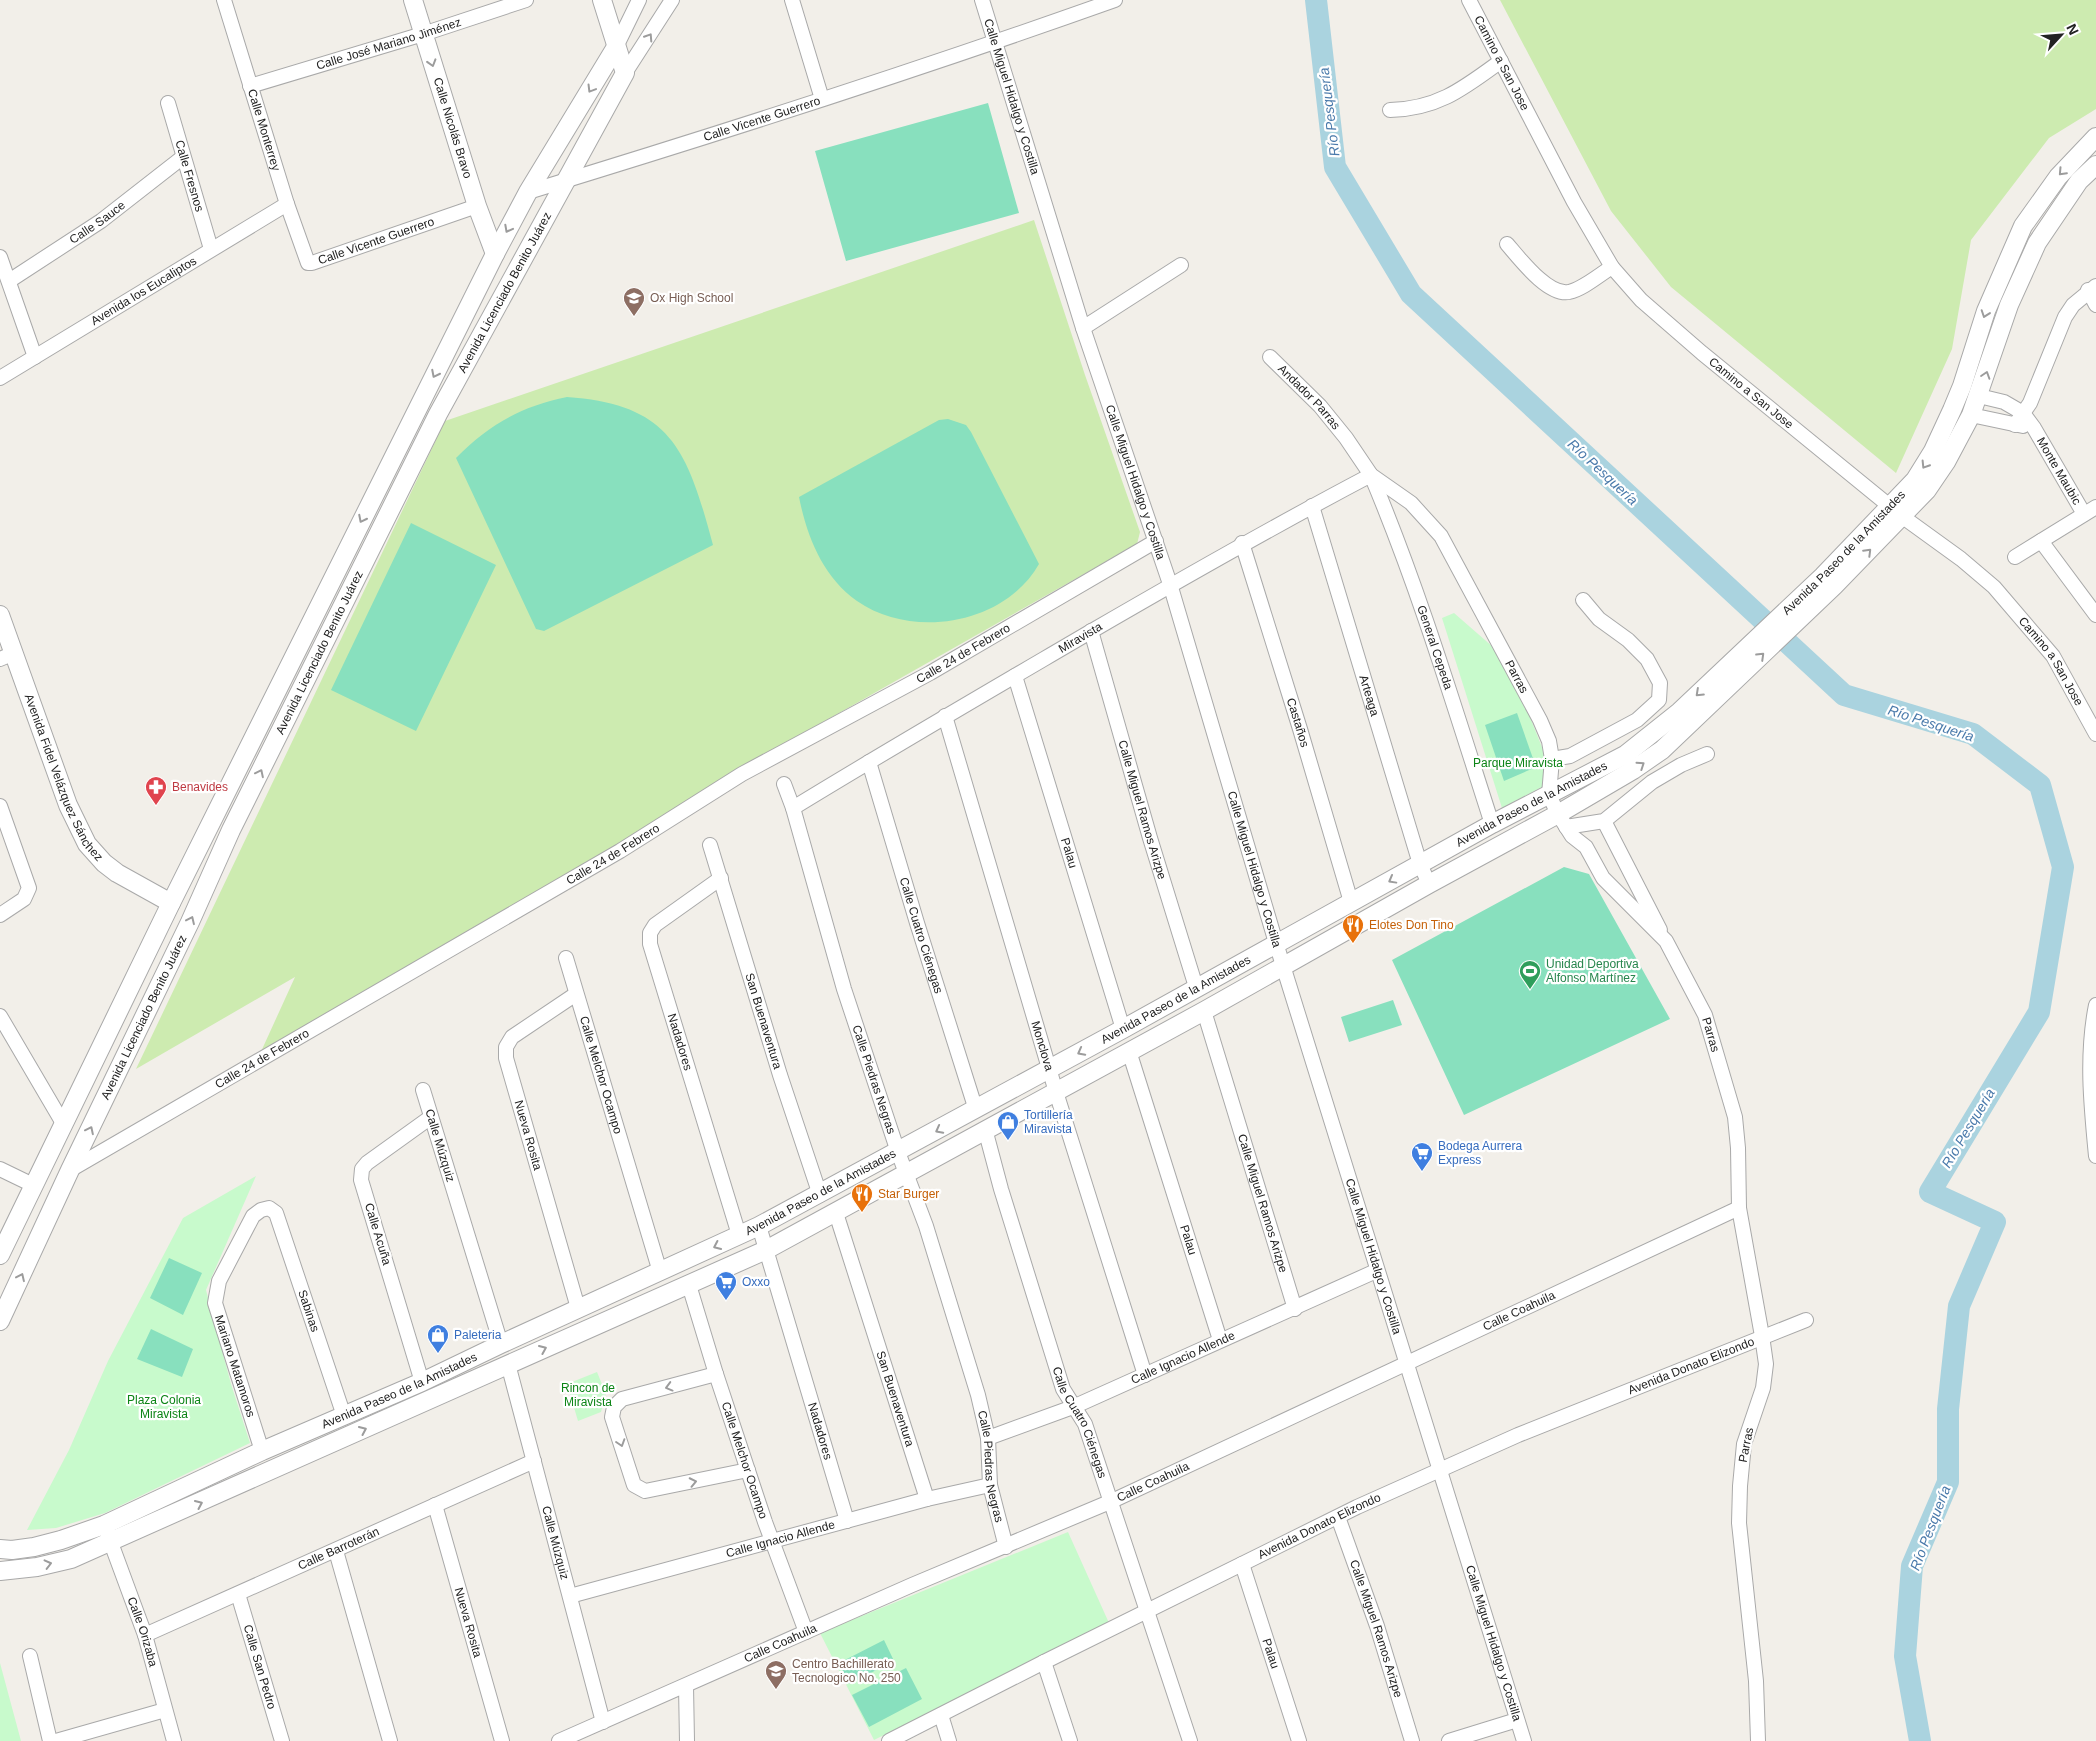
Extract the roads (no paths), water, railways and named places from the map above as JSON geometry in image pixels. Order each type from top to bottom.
[{"type":"street","name":"Calle Monterrey","points":[[224,0],[305,260]]},
{"type":"street","name":"Calle Nicolás Bravo","points":[[412,0],[476,206],[495,254]]},
{"type":"street","name":"Calle José Mariano Jiménez","points":[[250,86],[423,34],[526,0]]},
{"type":"street","points":[[602,0],[625,73]]},
{"type":"street","name":"Avenida Licenciado Benito Juárez","points":[[0,1255],[171,903],[495,254],[528,192],[616,47],[639,0]]},
{"type":"street","name":"Avenida Licenciado Benito Juárez","points":[[0,1321],[70,1170],[190,922],[231,830],[438,414],[625,73],[672,0]]},
{"type":"street","points":[[792,0],[822,99]]},
{"type":"street","name":"Calle Miguel Hidalgo y Costilla","points":[[982,0],[1083,328],[1170,584],[1276,943],[1376,1271],[1524,1741]]},
{"type":"street","name":"Calle Vicente Guerrero","points":[[528,192],[994,43],[1115,0]]},
{"type":"street","name":"Camino a San Jose","points":[[1469,0],[1574,202],[1612,267],[1641,300],[1671,326],[1897,511],[1961,559],[1994,587],[2052,656],[2096,734]]},
{"type":"street","points":[[1390,110],[1406,110],[1450,96],[1501,61]]},
{"type":"street","name":"Calle Fresnos","points":[[168,103],[211,249]]},
{"type":"street","name":"Avenida Paseo de la Amistades","points":[[1897,511],[1933,451],[1962,386],[1991,297],[2023,226],[2058,176],[2096,137]]},
{"type":"street","name":"Calle Sauce","points":[[8,281],[101,221],[184,157]]},
{"type":"street","name":"Avenida Paseo de la Amistades","points":[[0,1571],[37,1567],[71,1559],[766,1250],[1204,1011],[1429,884],[1562,821],[1599,790],[1662,750],[1897,511],[1927,490],[1946,462],[1971,415],[2009,306],[2037,243],[2080,181],[2096,165]]},
{"type":"street","name":"Avenida los Eucaliptos","points":[[0,378],[287,204]]},
{"type":"street","name":"Calle Vicente Guerrero","points":[[305,260],[308,263],[312,263],[476,206]]},
{"type":"street","points":[[1507,244],[1548,288],[1559,293],[1575,290],[1612,267]]},
{"type":"street","points":[[0,257],[35,356]]},
{"type":"street","points":[[1083,328],[1180,265]]},
{"type":"street","points":[[2015,425],[2037,387],[2065,317],[2073,305],[2092,288],[2096,305]]},
{"type":"street","name":"Andador Parras","points":[[1270,357],[1320,406],[1346,438]]},
{"type":"street","name":"Monte Maubic","points":[[1979,396],[2004,402],[2023,413],[2034,428],[2084,514]]},
{"type":"street","name":"Monte Maubic","points":[[1971,415],[2034,428]]},
{"type":"street","name":"Parras","points":[[1346,438],[1372,475],[1411,503],[1441,536],[1540,720],[1549,741],[1552,759],[1550,795],[1562,821],[1572,836],[1586,846],[1603,878],[1666,941],[1705,1015],[1727,1086],[1737,1132],[1739,1208],[1766,1364],[1763,1388],[1744,1444],[1740,1486],[1740,1523],[1756,1680],[1758,1741]]},
{"type":"street","name":"Miravista","points":[[793,808],[1170,584],[1242,543],[1372,475]]},
{"type":"street","name":"General Cepeda","points":[[1372,475],[1427,620],[1492,824]]},
{"type":"street","name":"Arteaga","points":[[1312,506],[1420,864],[1429,884]]},
{"type":"street","points":[[2015,557],[2096,507]]},
{"type":"street","name":"Calle 24 de Febrero","points":[[70,1170],[620,851],[742,774],[930,673],[1156,541]]},
{"type":"street","points":[[2041,541],[2092,600],[2096,615]]},
{"type":"street","name":"Castaños","points":[[1242,543],[1351,902]]},
{"type":"street","name":"Avenida Paseo de la Amistades","points":[[0,1549],[12,1550],[34,1547],[104,1525],[262,1451],[422,1382],[578,1308],[759,1226],[820,1195],[1123,1030],[1196,987],[1492,824],[1624,755],[1651,736],[1828,581]]},
{"type":"street","points":[[1552,759],[1570,756],[1637,720],[1659,700],[1660,683],[1647,659],[1628,640],[1599,619],[1583,600]]},
{"type":"street","name":"Avenida Fidel Velázquez Sánchez","points":[[0,615],[7,656],[68,805],[87,844],[104,863],[117,873],[171,903]]},
{"type":"street","name":"Calle Miguel Ramos Arizpe","points":[[1091,631],[1150,838],[1196,987]]},
{"type":"street","name":"Palau","points":[[1015,676],[1123,1030]]},
{"type":"street","name":"Monclova","points":[[945,716],[1056,1092],[1146,1374]]},
{"type":"street","points":[[1562,821],[1604,821],[1652,782],[1681,765],[1708,754]]},
{"type":"street","name":"Calle Cuatro Ciénegas","points":[[869,762],[916,922],[976,1110]]},
{"type":"street","name":"Calle Piedras Negras","points":[[784,784],[793,808],[844,989],[898,1152],[926,1226],[978,1395],[988,1438],[990,1485],[1006,1547]]},
{"type":"street","points":[[0,915],[24,899],[29,892],[26,875],[1,812]]},
{"type":"street","points":[[1604,821],[1666,941]]},
{"type":"street","points":[[211,823],[231,830]]},
{"type":"street","name":"San Buenaventura","points":[[710,845],[780,1075],[820,1195]]},
{"type":"street","name":"Nadadores","points":[[721,878],[655,925],[650,933],[650,944],[739,1235]]},
{"type":"street","name":"Calle Melchor Ocampo","points":[[566,958],[660,1272]]},
{"type":"street","name":"Nueva Rosita","points":[[576,994],[512,1037],[506,1047],[506,1058],[578,1308]]},
{"type":"street","points":[[2096,1005],[2090,1033],[2090,1088],[2096,1156]]},
{"type":"street","name":"Calle Miguel Ramos Arizpe","points":[[1204,1011],[1295,1309]]},
{"type":"street","points":[[0,1016],[64,1125]]},
{"type":"street","name":"Palau","points":[[1129,1052],[1220,1340]]},
{"type":"street","name":"Calle Múzquiz","points":[[423,1090],[501,1344]]},
{"type":"street","name":"Calle Acuña","points":[[422,1382],[361,1180],[362,1169],[368,1163],[431,1116]]},
{"type":"street","name":"Calle Cuatro Ciénegas","points":[[985,1129],[1001,1189],[1063,1389],[1085,1424],[1190,1741]]},
{"type":"street","points":[[0,1169],[33,1185]]},
{"type":"street","name":"Sabinas","points":[[269,1208],[276,1212],[344,1416]]},
{"type":"street","name":"Mariano Matamoros","points":[[262,1451],[215,1303],[219,1281],[253,1216],[261,1210],[269,1208]]},
{"type":"street","name":"Calle Coahuila","points":[[559,1741],[912,1585],[1112,1501],[1739,1208]]},
{"type":"street","name":"San Buenaventura","points":[[836,1213],[927,1499]]},
{"type":"street","name":"Nadadores","points":[[759,1226],[847,1521]]},
{"type":"street","name":"Calle Ignacio Allende","points":[[988,1438],[1073,1407],[1376,1271]]},
{"type":"street","name":"Calle Melchor Ocampo","points":[[690,1285],[716,1374],[748,1470],[806,1632]]},
{"type":"street","points":[[614,1293],[621,1316]]},
{"type":"street","name":"Avenida Donato Elizondo","points":[[889,1741],[1148,1610],[1338,1517],[1440,1470],[1518,1435],[1806,1320]]},
{"type":"street","points":[[466,1361],[476,1378]]},
{"type":"street","name":"Calle Múzquiz","points":[[508,1364],[603,1722]]},
{"type":"street","points":[[716,1374],[622,1399],[614,1407],[612,1417],[634,1485],[645,1492],[748,1470]]},
{"type":"street","points":[[319,1428],[328,1445]]},
{"type":"street","name":"Calle Barroterán","points":[[145,1635],[534,1461]]},
{"type":"street","name":"Calle Ignacio Allende","points":[[570,1596],[927,1499],[990,1485]]},
{"type":"street","name":"Nueva Rosita","points":[[435,1505],[502,1741]]},
{"type":"street","name":"Calle Miguel Ramos Arizpe","points":[[1338,1517],[1376,1626],[1412,1741]]},
{"type":"street","name":"Calle Orizaba","points":[[104,1525],[145,1635],[174,1741]]},
{"type":"street","points":[[336,1550],[390,1741]]},
{"type":"street","name":"Palau","points":[[1242,1564],[1299,1741]]},
{"type":"street","name":"Calle San Pedro","points":[[238,1594],[282,1741]]},
{"type":"street","points":[[30,1656],[50,1741]]},
{"type":"street","points":[[1044,1662],[1070,1741]]},
{"type":"street","points":[[686,1686],[687,1741]]},
{"type":"street","points":[[62,1740],[165,1710]]},
{"type":"street","points":[[941,1715],[949,1741]]},
{"type":"street","points":[[1449,1741],[1517,1720]]},
{"type":"waterway","name":"Río Pesquería","points":[[1316,0],[1335,167],[1411,294],[1844,695],[1973,734],[2040,785],[2063,867],[2039,1012],[1930,1192],[1995,1222],[1959,1306],[1948,1409],[1948,1482],[1912,1566],[1905,1656],[1920,1741]]},
{"type":"place","name":"Ox High School","points":[[634,317]]},
{"type":"place","name":"Benavides","points":[[156,806]]},
{"type":"place","name":"Elotes Don Tino","points":[[1353,944]]},
{"type":"place","name":"Unidad Deportiva Alfonso Martínez","points":[[1530,990]]},
{"type":"place","name":"Tortillería Miravista","points":[[1008,1141]]},
{"type":"place","name":"Bodega Aurrera Express","points":[[1422,1172]]},
{"type":"place","name":"Star Burger","points":[[862,1213]]},
{"type":"place","name":"Oxxo","points":[[726,1301]]},
{"type":"place","name":"Paleteria","points":[[438,1354]]},
{"type":"place","name":"Centro Bachillerato Tecnologico No. 250","points":[[776,1690]]},
{"type":"park label","name":"Parque Miravista","points":[[1518,763]]},
{"type":"park label","name":"Rincon de Miravista","points":[[588,1395]]},
{"type":"park label","name":"Plaza Colonia Miravista","points":[[164,1407]]}]
